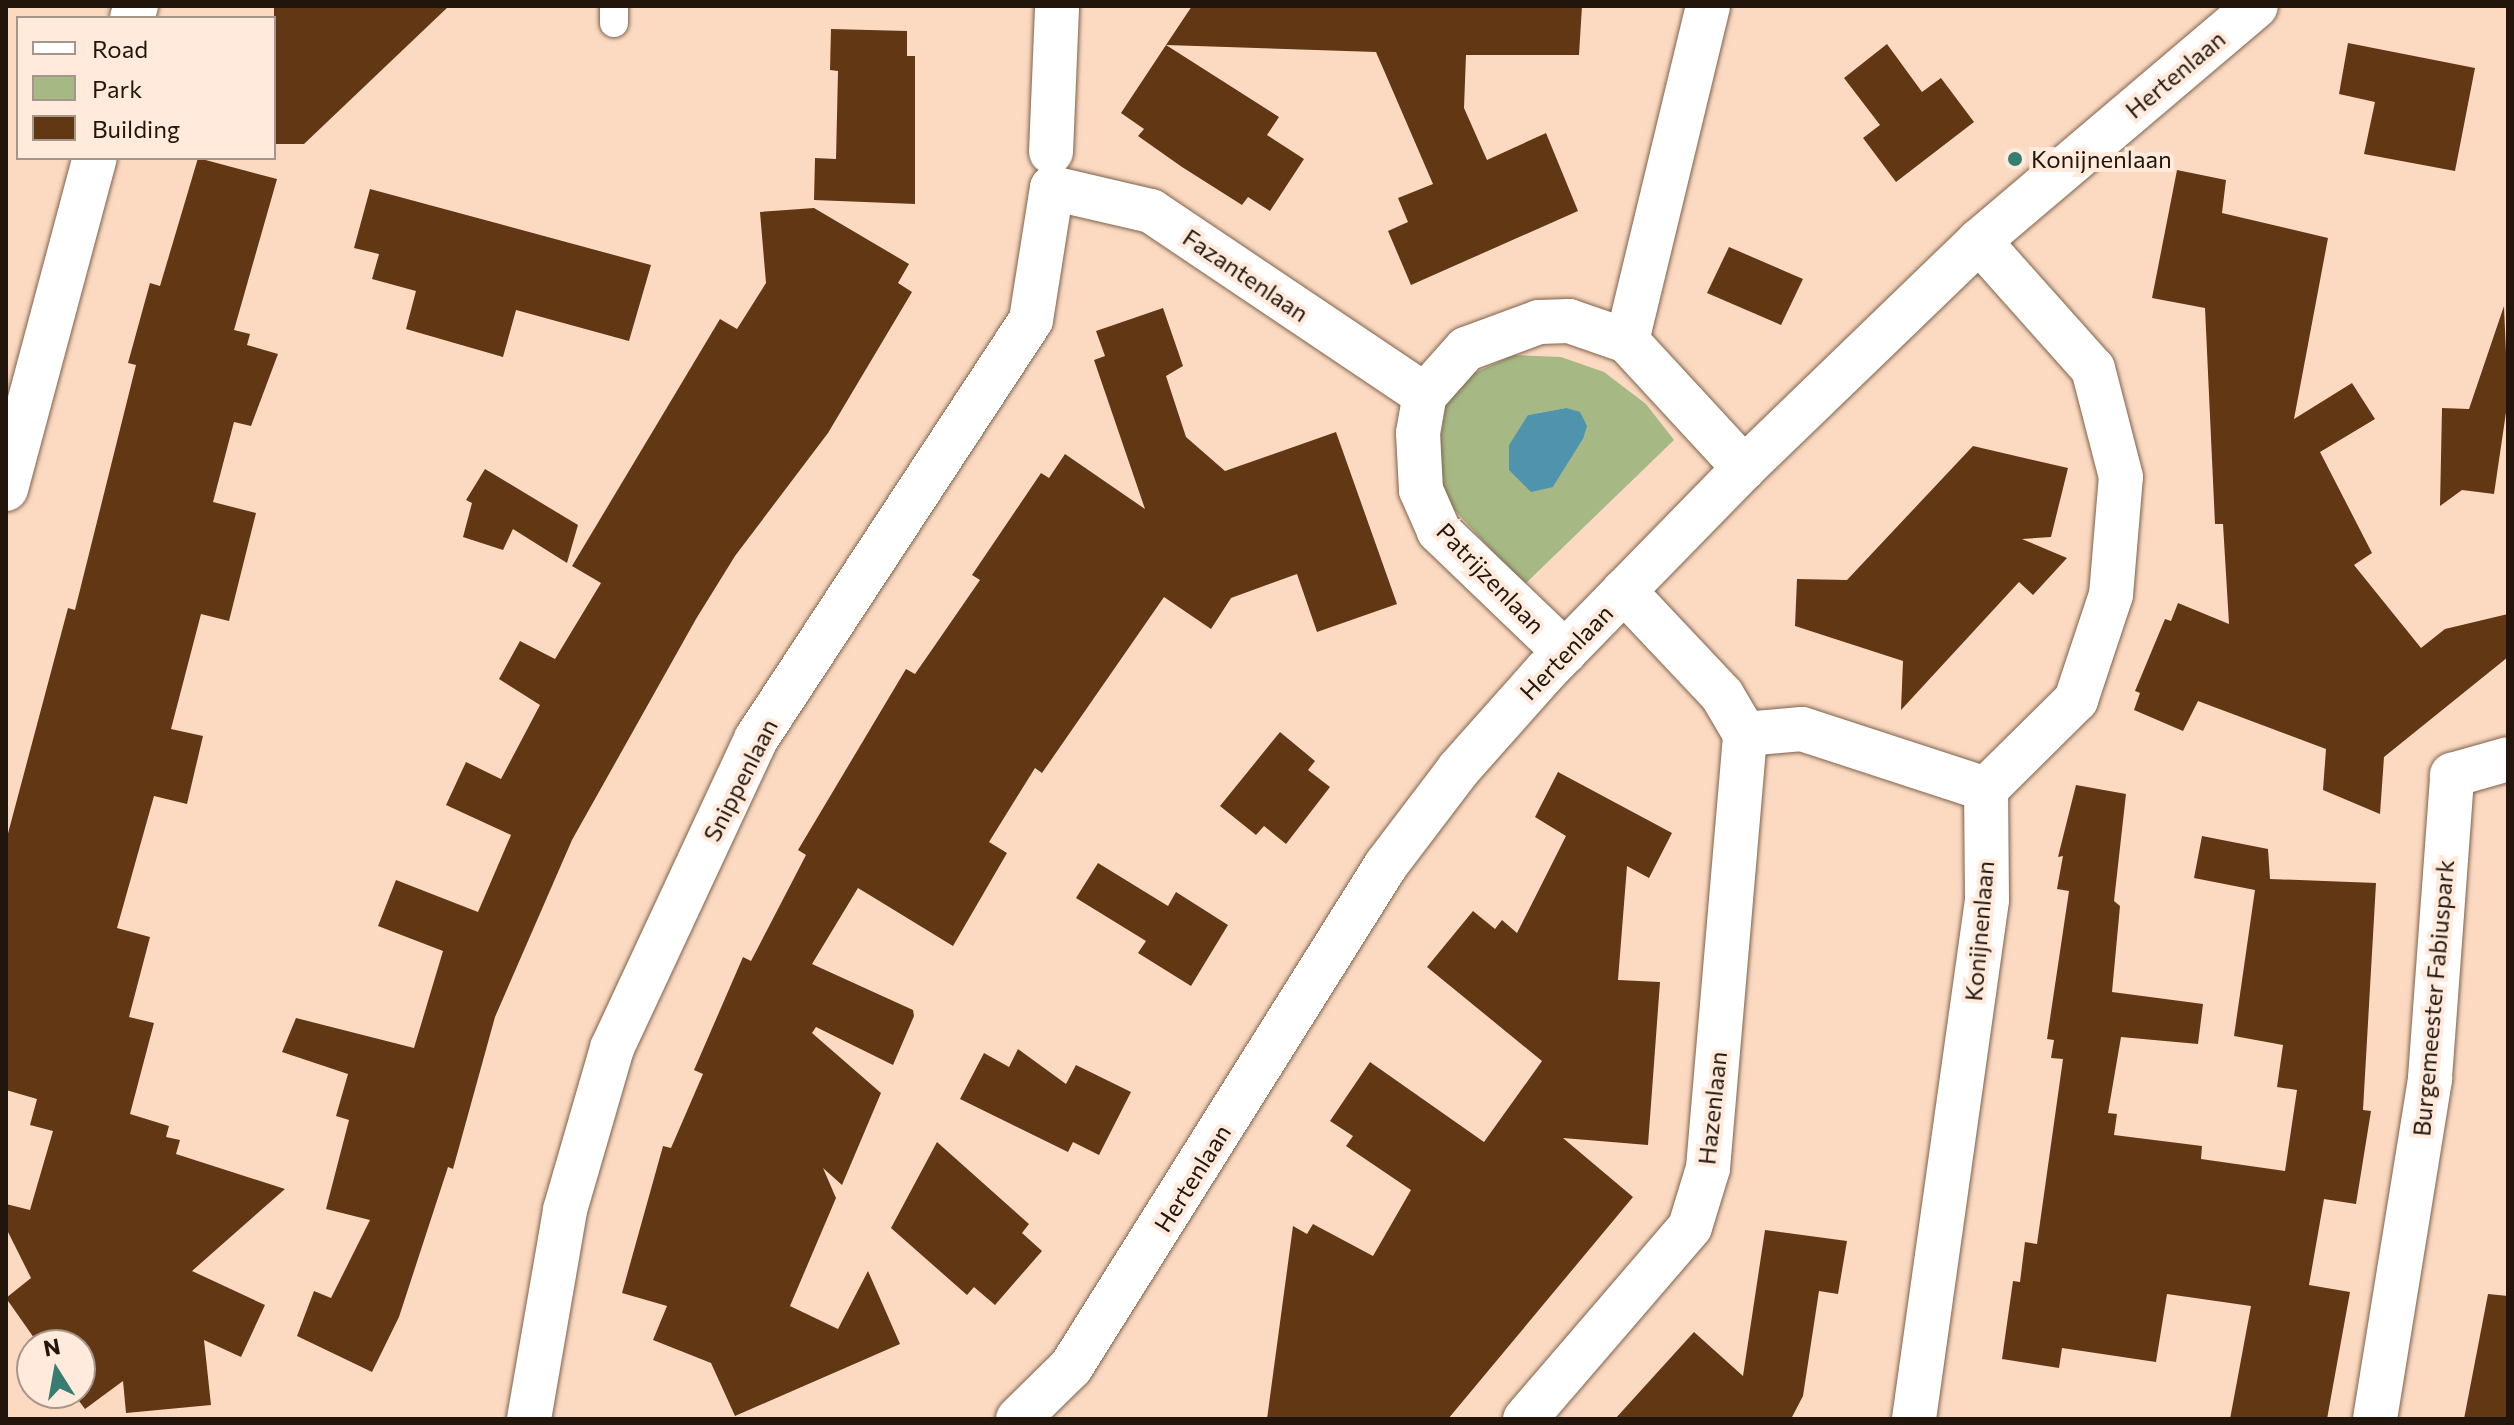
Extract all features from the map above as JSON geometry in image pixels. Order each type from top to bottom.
[{"type":"street","name":"Snippenlaan","points":[[529,1419],[565,1210],[612,1048],[756,739],[1031,320],[1052,170],[1057,6]]},
{"type":"street","points":[[1627,341],[1708,6]]},
{"type":"street","name":"Hertenlaan","points":[[1018,1419],[1079,1355],[1386,865],[1458,770],[1565,652],[1744,468],[1979,241],[2256,6]]},
{"type":"street","points":[[6,489],[94,160]]},
{"type":"street","name":"Fazantenlaan","points":[[1052,170],[1151,211],[1425,395]]},
{"type":"street","points":[[1624,591],[1722,695],[1745,734],[1802,729],[1986,789],[2076,700],[2111,595],[2121,477],[2093,369],[1979,241]]},
{"type":"street","points":[[1425,395],[1466,349],[1539,322],[1569,321],[1627,341],[1744,468]]},
{"type":"street","name":"Patrijzenlaan","points":[[1425,395],[1418,433],[1421,490],[1439,531],[1565,652]]},
{"type":"street","name":"Hazenlaan","points":[[1525,1419],[1690,1227],[1708,1168],[1745,734]]},
{"type":"street","name":"Burgemeester Fabiuspark","points":[[2375,1419],[2430,1078],[2452,775],[2508,759]]},
{"type":"street","name":"Konijnenlaan","points":[[1914,1419],[1987,900],[1986,789]]},
{"type":"green space","points":[[1514,355],[1561,357],[1604,372],[1646,404],[1674,440],[1524,585],[1448,503],[1436,468],[1446,403],[1461,379]],"holes":[[[1566,408],[1583,439],[1553,487],[1528,415]]]},
{"type":"water","points":[[1566,408],[1580,412],[1587,426],[1583,439],[1553,487],[1531,492],[1509,470],[1509,445],[1528,415]]},
{"type":"building","points":[[274,6],[449,6],[304,144],[276,144]]},
{"type":"building","points":[[1192,6],[1582,6],[1579,55],[1466,55],[1464,108],[1487,160],[1546,133],[1578,211],[1411,285],[1388,231],[1408,222],[1398,198],[1433,184],[1376,52],[1166,45]]},
{"type":"building","points":[[831,29],[907,31],[907,56],[915,56],[915,204],[814,200],[815,158],[836,159],[838,71],[830,70]]},
{"type":"building","points":[[2348,43],[2475,68],[2455,171],[2364,154],[2375,102],[2339,94]]},
{"type":"building","points":[[1887,44],[1922,92],[1941,78],[1974,122],[1896,182],[1863,138],[1880,125],[1844,78]]},
{"type":"building","points":[[1166,45],[1279,117],[1267,135],[1304,159],[1270,211],[1248,197],[1242,205],[1182,167],[1138,136],[1144,129],[1121,113]]},
{"type":"building","points":[[197,160],[277,179],[234,330],[250,334],[247,345],[278,354],[251,426],[234,422],[213,502],[256,513],[229,621],[201,614],[171,729],[203,736],[187,804],[154,796],[117,928],[150,937],[129,1017],[154,1023],[130,1114],[169,1126],[166,1137],[180,1140],[176,1154],[285,1189],[192,1271],[265,1305],[241,1357],[204,1340],[211,1405],[126,1413],[123,1381],[96,1401],[96,1329],[28,1329],[6,1298],[31,1278],[6,1228],[6,1204],[30,1210],[53,1131],[30,1125],[37,1099],[6,1090],[6,841],[68,608],[75,610],[136,365],[128,363],[150,283],[160,286]]},
{"type":"building","points":[[2177,170],[2226,180],[2222,213],[2328,238],[2294,419],[2352,383],[2375,419],[2320,452],[2372,553],[2354,565],[2421,648],[2445,629],[2508,614],[2508,657],[2384,757],[2380,814],[2323,790],[2326,749],[2198,701],[2183,731],[2134,710],[2140,693],[2135,691],[2165,619],[2171,621],[2178,603],[2229,624],[2223,524],[2215,524],[2205,308],[2152,298]]},
{"type":"building","points":[[370,189],[651,265],[629,341],[516,310],[503,357],[406,329],[416,291],[372,279],[379,254],[354,248]]},
{"type":"building","points":[[814,208],[909,264],[898,283],[912,292],[828,433],[735,556],[696,619],[572,840],[495,1017],[453,1169],[448,1167],[399,1317],[372,1372],[297,1336],[314,1291],[331,1298],[370,1220],[326,1209],[349,1120],[336,1116],[348,1074],[282,1052],[296,1018],[414,1048],[443,951],[378,926],[396,880],[478,912],[511,835],[446,805],[466,762],[501,779],[540,705],[499,679],[520,641],[555,659],[601,583],[572,566],[720,319],[737,329],[766,283],[760,212]]},
{"type":"building","points":[[1729,247],[1803,279],[1781,325],[1707,293]]},
{"type":"building","points":[[2504,306],[2508,399],[2494,494],[2462,490],[2440,506],[2442,408],[2469,409]]},
{"type":"building","points":[[1163,308],[1183,366],[1166,376],[1186,437],[1225,471],[1336,432],[1397,604],[1317,632],[1297,574],[1231,598],[1211,629],[1164,597],[1042,773],[1035,768],[989,842],[1007,853],[953,946],[858,888],[812,964],[913,1010],[914,1016],[893,1065],[816,1027],[812,1033],[881,1093],[842,1185],[823,1168],[836,1198],[790,1306],[838,1329],[868,1271],[900,1344],[735,1416],[711,1363],[653,1340],[667,1306],[622,1293],[663,1146],[671,1148],[703,1074],[694,1070],[743,957],[751,961],[806,855],[798,850],[906,669],[915,674],[980,580],[972,575],[1041,473],[1049,478],[1065,454],[1145,509],[1094,360],[1105,356],[1096,331]]},
{"type":"building","points":[[1973,446],[2068,468],[2051,537],[2022,539],[2067,558],[2033,595],[2019,582],[1901,710],[1903,661],[1795,626],[1797,579],[1847,580]]},
{"type":"building","points":[[485,469],[578,525],[567,563],[513,529],[503,550],[463,537],[472,503],[466,500]]},
{"type":"building","points":[[1280,732],[1315,761],[1308,770],[1330,787],[1286,844],[1264,826],[1256,835],[1220,806]]},
{"type":"building","points":[[1558,772],[1672,833],[1649,878],[1627,866],[1618,980],[1660,982],[1648,1145],[1563,1138],[1633,1197],[1448,1419],[1267,1419],[1293,1226],[1307,1234],[1313,1224],[1373,1256],[1411,1190],[1346,1146],[1353,1136],[1330,1121],[1370,1062],[1484,1142],[1542,1061],[1427,967],[1473,911],[1495,929],[1502,920],[1517,933],[1566,836],[1535,817]]},
{"type":"building","points":[[2076,785],[2126,794],[2114,901],[2120,906],[2112,992],[2203,1004],[2198,1044],[2121,1037],[2108,1113],[2117,1114],[2114,1135],[2202,1146],[2201,1159],[2285,1171],[2297,1090],[2277,1087],[2283,1045],[2234,1036],[2255,890],[2194,878],[2202,836],[2268,849],[2270,879],[2376,883],[2363,1110],[2371,1111],[2356,1204],[2324,1199],[2309,1285],[2350,1292],[2327,1419],[2230,1419],[2251,1306],[2167,1294],[2156,1362],[2062,1348],[2059,1368],[2002,1359],[2013,1281],[2020,1282],[2025,1242],[2037,1244],[2063,1059],[2051,1058],[2054,1040],[2047,1039],[2069,891],[2057,889],[2063,856],[2058,857]]},
{"type":"building","points":[[1098,863],[1168,906],[1176,892],[1228,925],[1191,986],[1138,953],[1146,941],[1076,898]]},
{"type":"building","points":[[1018,1049],[1066,1084],[1076,1065],[1131,1092],[1099,1155],[1073,1142],[1068,1152],[960,1099],[984,1053],[1009,1067]]},
{"type":"building","points":[[937,1142],[1029,1224],[1022,1233],[1042,1251],[995,1305],[974,1287],[967,1295],[891,1228]]},
{"type":"building","points":[[1765,1230],[1847,1241],[1838,1294],[1819,1291],[1803,1396],[1791,1419],[1615,1419],[1694,1332],[1743,1376]]},
{"type":"building","points":[[2488,1294],[2508,1296],[2508,1419],[2464,1419]]},
{"type":"place","name":"Konijnenlaan","points":[[2015,159]]}]
